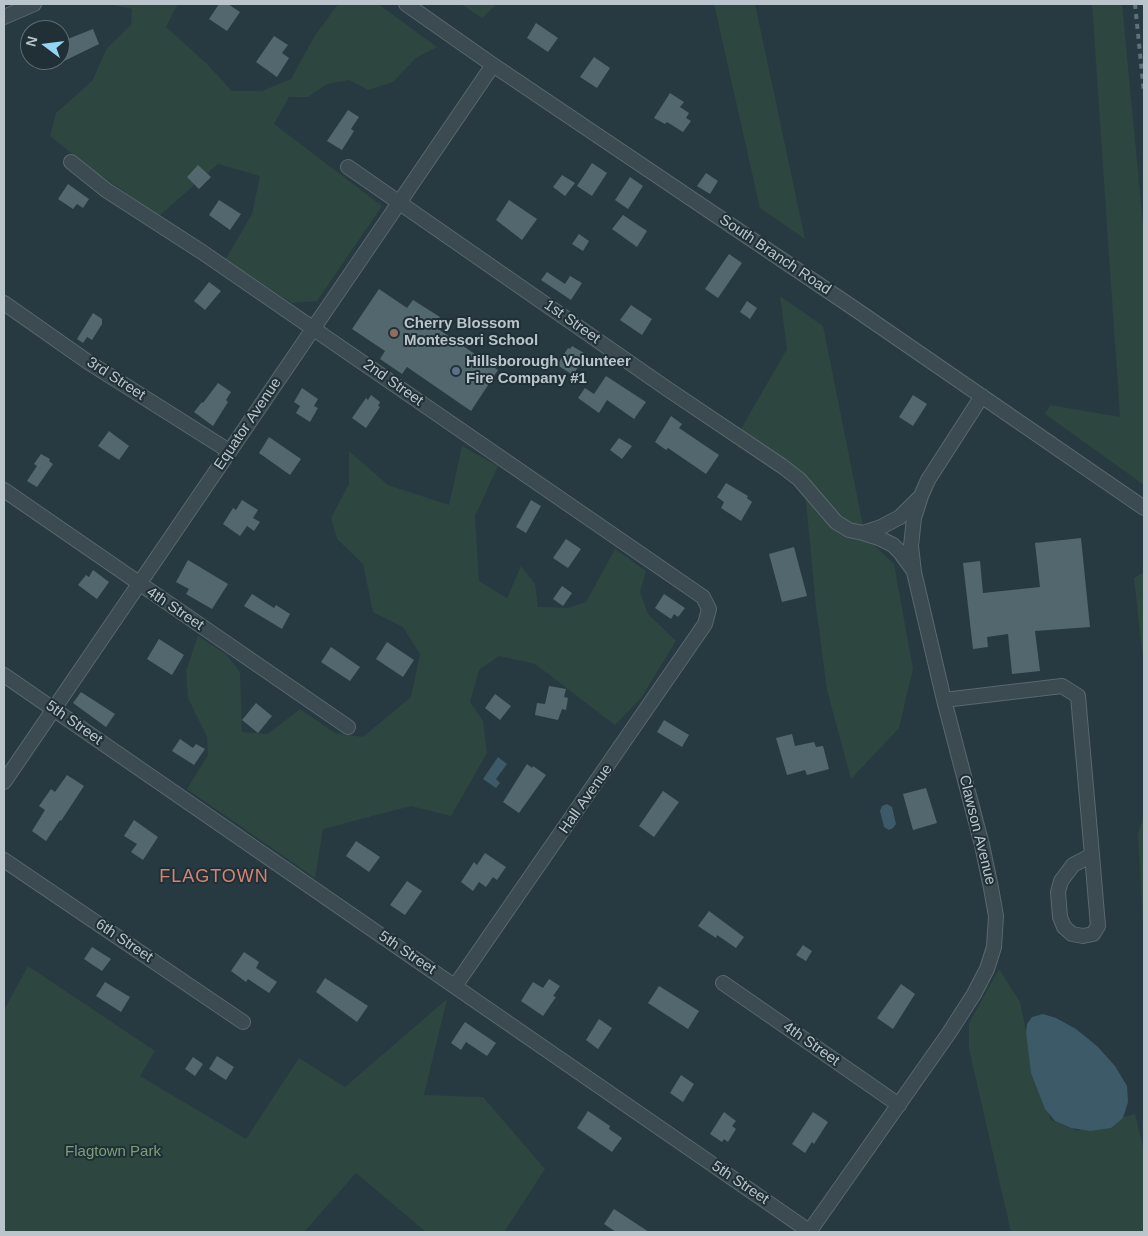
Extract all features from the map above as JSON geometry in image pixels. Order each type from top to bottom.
[{"type":"street","name":"South Branch Road","points":[[406,4],[1144,508]]},
{"type":"street","points":[[4,17],[27,5]]},
{"type":"street","name":"Equator Avenue","points":[[4,782],[493,65]]},
{"type":"street","name":"2nd Street","points":[[71,162],[106,190],[202,252],[703,596],[709,609]]},
{"type":"street","name":"1st Street","points":[[348,167],[782,466],[799,479],[836,522],[849,530],[879,538],[892,545],[900,552],[914,572]]},
{"type":"street","name":"3rd Street","points":[[4,303],[88,362],[230,451]]},
{"type":"street","name":"Clawson Avenue","points":[[809,1232],[949,1033],[974,994],[987,969],[994,947],[996,916],[991,888],[914,572],[911,546],[912,531],[921,496],[928,480],[982,396]]},
{"type":"street","name":"4th Street","points":[[4,490],[348,727]]},
{"type":"street","points":[[863,533],[881,527],[900,517],[921,496]]},
{"type":"street","name":"Hall Avenue","points":[[455,986],[705,624],[709,609]]},
{"type":"street","name":"5th Street","points":[[4,676],[809,1232]]},
{"type":"street","points":[[944,700],[1062,686],[1078,696],[1092,855],[1098,926],[1093,934],[1083,936],[1072,934],[1064,927],[1060,917],[1058,892],[1061,880],[1069,868],[1092,855]]},
{"type":"street","name":"6th Street","points":[[4,860],[243,1022]]},
{"type":"street","name":"4th Street","points":[[723,983],[899,1105]]},
{"type":"green space","points":[[109,4],[178,4],[166,27],[206,63],[232,91],[262,91],[291,79],[314,37],[338,4],[378,4],[437,47],[416,58],[393,82],[368,90],[349,80],[327,84],[308,97],[289,97],[274,124],[382,206],[317,301],[292,303],[225,260],[252,214],[260,176],[218,164],[159,216],[90,168],[50,136],[56,113],[92,81],[107,48],[131,25],[132,9]]},
{"type":"green space","points":[[461,4],[497,4],[482,18]]},
{"type":"green space","points":[[714,4],[755,4],[805,239],[760,208]]},
{"type":"green space","points":[[1092,4],[1122,4],[1144,235],[1144,485],[1045,414],[1050,405],[1120,417]]},
{"type":"green space","points":[[780,296],[823,326],[865,536],[894,564],[913,669],[899,728],[851,779],[827,690],[816,607],[804,481],[738,434],[787,349]]},
{"type":"green space","points":[[462,446],[498,466],[475,516],[479,581],[507,598],[521,566],[535,584],[538,607],[568,608],[586,602],[615,549],[646,571],[640,592],[648,614],[676,641],[641,698],[615,725],[535,664],[499,656],[479,670],[470,702],[483,721],[487,753],[451,816],[411,806],[323,829],[315,878],[187,789],[208,755],[207,737],[188,698],[186,671],[198,636],[226,654],[240,672],[242,732],[268,734],[300,709],[335,733],[363,737],[411,697],[420,654],[403,627],[373,612],[363,564],[337,539],[331,518],[349,484],[349,451],[388,485],[449,505]]},
{"type":"green space","points":[[1144,572],[1144,667],[1134,578]]},
{"type":"green space","points":[[1144,815],[1144,938],[1138,835]]},
{"type":"green space","name":"Flagtown Park","points":[[28,966],[155,1051],[140,1076],[246,1139],[299,1058],[345,1087],[447,999],[424,1095],[483,1097],[545,1169],[504,1232],[426,1232],[356,1173],[304,1232],[4,1232],[4,1010]]},
{"type":"green space","points":[[999,969],[1020,1002],[1035,1075],[1051,1120],[1078,1131],[1135,1114],[1144,1151],[1144,1232],[1011,1232],[969,1049],[969,1023]]},
{"type":"water","points":[[498,757],[507,764],[496,779],[500,783],[496,788],[483,779]]},
{"type":"water","points":[[887,804],[892,807],[896,824],[889,830],[884,827],[880,811],[882,806]]},
{"type":"water","points":[[1043,1014],[1056,1018],[1076,1029],[1097,1046],[1115,1066],[1127,1086],[1128,1102],[1123,1118],[1111,1128],[1090,1131],[1071,1128],[1055,1121],[1045,1109],[1031,1073],[1026,1032],[1027,1024],[1032,1017]]},
{"type":"building","points":[[219,4],[228,4],[240,12],[227,31],[209,19]]},
{"type":"building","points":[[536,23],[558,38],[548,52],[527,38]]},
{"type":"building","points":[[93,29],[99,44],[70,58],[70,38]]},
{"type":"building","points":[[274,36],[288,45],[282,53],[289,58],[277,77],[256,62]]},
{"type":"building","points":[[594,57],[610,68],[597,88],[580,77]]},
{"type":"building","points":[[670,93],[684,102],[680,107],[689,113],[686,118],[691,121],[683,132],[667,122],[665,124],[654,118]]},
{"type":"building","points":[[348,110],[359,117],[351,129],[354,131],[342,150],[327,141]]},
{"type":"building","points":[[592,163],[607,173],[592,196],[577,186]]},
{"type":"building","points":[[198,165],[211,177],[199,189],[187,177]]},
{"type":"building","points":[[706,173],[718,181],[710,194],[697,186]]},
{"type":"building","points":[[562,175],[575,183],[565,196],[553,187]]},
{"type":"building","points":[[630,177],[643,186],[628,209],[615,200]]},
{"type":"building","points":[[68,184],[89,199],[83,208],[77,204],[73,209],[58,199]]},
{"type":"building","points":[[219,200],[241,214],[230,230],[209,215]]},
{"type":"building","points":[[509,200],[537,219],[522,240],[496,220]]},
{"type":"building","points":[[623,215],[647,231],[637,247],[612,229]]},
{"type":"building","points":[[579,234],[589,241],[583,251],[572,244]]},
{"type":"building","points":[[729,254],[742,263],[718,298],[705,289]]},
{"type":"building","points":[[547,272],[565,284],[570,276],[582,283],[571,300],[541,280]]},
{"type":"building","points":[[209,282],[221,291],[205,310],[194,301]]},
{"type":"building","points":[[379,289],[407,308],[413,300],[440,317],[434,326],[498,370],[471,411],[407,367],[402,374],[380,359],[385,351],[352,329]]},
{"type":"building","points":[[747,301],[757,308],[750,319],[740,312]]},
{"type":"building","points":[[631,305],[652,319],[642,335],[620,320]]},
{"type":"building","points":[[93,313],[102,319],[102,324],[92,340],[87,337],[83,343],[77,339]]},
{"type":"building","points":[[572,346],[584,353],[581,356],[584,358],[573,375],[557,365],[568,348],[570,349]]},
{"type":"building","points":[[606,376],[646,402],[634,419],[607,400],[599,413],[578,398],[585,388],[594,394]]},
{"type":"building","points":[[218,383],[231,392],[226,400],[228,402],[213,426],[194,412]]},
{"type":"building","points":[[302,388],[318,399],[314,406],[318,408],[310,422],[296,413],[300,406],[294,402]]},
{"type":"building","points":[[371,395],[380,402],[378,406],[380,407],[366,428],[352,418],[366,398],[368,400]]},
{"type":"building","points":[[913,395],[927,404],[913,426],[899,417]]},
{"type":"building","points":[[671,416],[682,424],[679,428],[719,455],[706,474],[668,448],[666,450],[655,442]]},
{"type":"building","points":[[109,431],[129,446],[119,460],[98,446]]},
{"type":"building","points":[[269,437],[301,459],[290,475],[259,453]]},
{"type":"building","points":[[619,438],[632,446],[622,459],[610,450]]},
{"type":"building","points":[[41,454],[50,459],[49,461],[53,464],[37,487],[27,481],[37,466],[34,464]]},
{"type":"building","points":[[726,483],[748,496],[747,498],[752,502],[741,521],[721,508],[724,502],[717,497]]},
{"type":"building","points":[[242,500],[258,510],[253,518],[260,522],[254,531],[247,526],[240,536],[223,524],[233,508],[236,510]]},
{"type":"building","points":[[531,500],[541,506],[526,533],[516,527]]},
{"type":"building","points":[[1081,538],[1090,627],[1035,631],[1040,671],[1012,674],[1008,634],[987,637],[988,647],[973,649],[963,563],[980,561],[983,593],[1040,587],[1035,543]]},
{"type":"building","points":[[566,539],[581,549],[568,568],[553,558]]},
{"type":"building","points":[[794,547],[807,596],[782,602],[769,554]]},
{"type":"building","points":[[188,560],[228,584],[212,609],[186,594],[189,589],[176,582]]},
{"type":"building","points":[[93,570],[109,582],[97,599],[78,585],[86,575],[89,577]]},
{"type":"building","points":[[562,586],[572,593],[563,606],[553,599]]},
{"type":"building","points":[[252,594],[274,608],[276,605],[290,614],[282,629],[244,606]]},
{"type":"building","points":[[664,594],[685,608],[678,617],[674,614],[671,619],[655,608]]},
{"type":"building","points":[[159,639],[184,655],[172,675],[147,659]]},
{"type":"building","points":[[387,642],[414,660],[403,677],[376,659]]},
{"type":"building","points":[[331,647],[360,667],[350,681],[321,662]]},
{"type":"building","points":[[549,686],[566,689],[564,697],[568,698],[566,710],[562,709],[558,720],[535,715],[537,703],[545,704]]},
{"type":"building","points":[[81,692],[115,714],[106,727],[73,703]]},
{"type":"building","points":[[495,694],[511,706],[500,720],[485,708]]},
{"type":"building","points":[[256,703],[272,716],[258,733],[242,720]]},
{"type":"building","points":[[664,720],[689,735],[682,747],[657,732]]},
{"type":"building","points":[[792,734],[795,746],[814,742],[816,747],[823,746],[829,769],[807,775],[805,770],[787,775],[776,738]]},
{"type":"building","points":[[180,739],[193,748],[196,744],[205,749],[194,765],[172,751]]},
{"type":"building","points":[[527,764],[546,775],[519,813],[503,802]]},
{"type":"building","points":[[67,775],[84,786],[46,841],[32,831],[45,810],[39,806],[51,789],[55,792]]},
{"type":"building","points":[[926,788],[937,823],[913,830],[903,794]]},
{"type":"building","points":[[663,791],[679,802],[654,837],[639,826]]},
{"type":"building","points":[[134,820],[158,837],[143,860],[131,852],[137,844],[124,836]]},
{"type":"building","points":[[356,841],[380,857],[369,872],[346,856]]},
{"type":"building","points":[[485,853],[506,867],[497,880],[493,877],[486,887],[479,882],[473,891],[461,882],[474,862],[477,865]]},
{"type":"building","points":[[407,881],[422,891],[405,915],[390,905]]},
{"type":"building","points":[[709,911],[744,937],[736,948],[717,935],[716,938],[698,926]]},
{"type":"building","points":[[803,945],[812,951],[806,961],[796,955]]},
{"type":"building","points":[[92,947],[111,959],[102,971],[84,959]]},
{"type":"building","points":[[244,952],[259,962],[256,968],[277,982],[269,993],[248,979],[246,982],[231,971]]},
{"type":"building","points":[[325,978],[368,1006],[357,1022],[316,992]]},
{"type":"building","points":[[549,979],[560,986],[553,996],[556,997],[543,1016],[521,1001],[533,982],[543,988]]},
{"type":"building","points":[[105,982],[130,997],[121,1012],[96,996]]},
{"type":"building","points":[[901,984],[915,994],[893,1029],[877,1018]]},
{"type":"building","points":[[659,986],[699,1011],[688,1029],[648,1003]]},
{"type":"building","points":[[599,1019],[612,1028],[598,1049],[586,1040]]},
{"type":"building","points":[[465,1022],[496,1043],[487,1056],[466,1042],[461,1050],[451,1043]]},
{"type":"building","points":[[217,1056],[234,1067],[226,1080],[209,1069]]},
{"type":"building","points":[[193,1057],[203,1064],[195,1076],[185,1069]]},
{"type":"building","points":[[681,1075],[694,1084],[683,1102],[670,1093]]},
{"type":"building","points":[[588,1111],[610,1126],[609,1129],[622,1138],[612,1152],[577,1128]]},
{"type":"building","points":[[724,1112],[736,1121],[732,1126],[736,1129],[728,1142],[724,1139],[722,1142],[710,1134]]},
{"type":"building","points":[[813,1112],[828,1122],[814,1144],[812,1142],[805,1153],[792,1144]]},
{"type":"building","points":[[614,1209],[649,1232],[616,1232],[604,1224]]},
{"type":"railway","points":[[1135,4],[1144,93]]},
{"type":"place","name":"Cherry Blossom Montessori School","points":[[394,333]]},
{"type":"place","name":"Hillsborough Volunteer Fire Company #1","points":[[456,371]]},
{"type":"district","name":"FLAGTOWN","points":[[214,877]]}]
